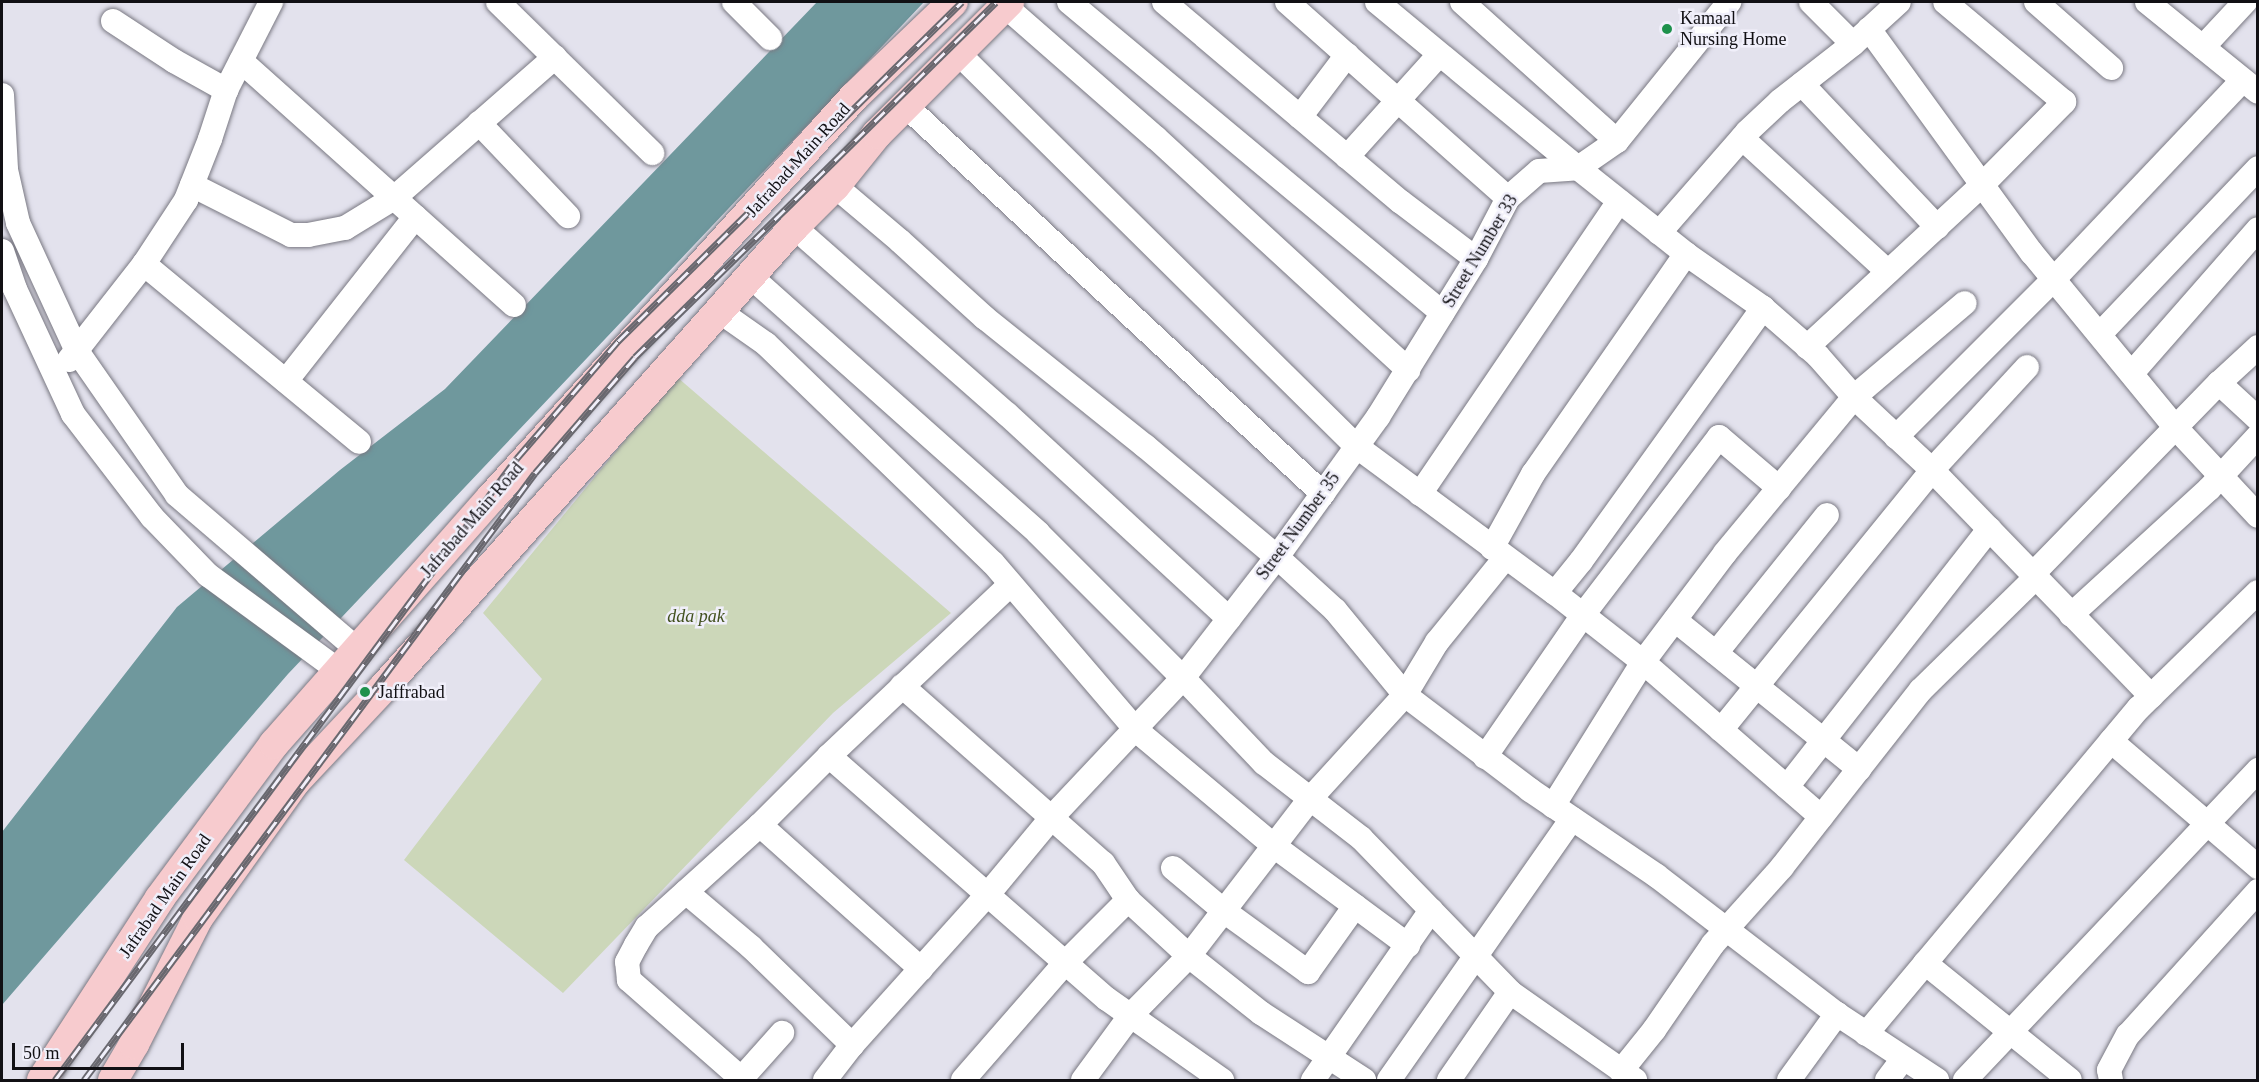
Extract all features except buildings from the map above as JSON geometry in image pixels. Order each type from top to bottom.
[{"type":"main road","name":"Jafrabad Main Road","points":[[42,1080],[140,930],[338,652],[659,312],[854,97],[952,2]]},
{"type":"main road","points":[[122,1075],[198,918],[295,782],[385,686],[794,227],[835,186],[877,134],[1007,4]]},
{"type":"main road","points":[[659,312],[689,344]]},
{"type":"main road","points":[[140,930],[180,952]]},
{"type":"street","points":[[56,376],[144,264],[186,200],[226,90],[271,2]]},
{"type":"street","points":[[498,2],[652,153]]},
{"type":"street","points":[[734,2],[770,38]]},
{"type":"street","points":[[1069,2],[1442,313]]},
{"type":"street","points":[[1164,2],[1401,202],[1476,259]]},
{"type":"street","points":[[1287,2],[1508,198]]},
{"type":"street","points":[[1377,2],[1619,201],[1686,254],[1763,308],[1807,347],[1854,397],[1932,470],[2151,696]]},
{"type":"street","points":[[1462,2],[1489,10],[1617,141]]},
{"type":"street","points":[[1578,168],[1617,141],[1730,2]]},
{"type":"street","points":[[1811,2],[1861,36],[2176,428],[2220,478],[2258,516]]},
{"type":"street","points":[[1659,233],[1742,138],[1780,101],[1861,36],[1899,2]]},
{"type":"street","points":[[1807,347],[1982,185],[2064,102],[1945,2]]},
{"type":"street","points":[[2036,2],[2111,68]]},
{"type":"street","points":[[1896,437],[2250,86],[2147,2]]},
{"type":"street","points":[[2203,47],[2245,2]]},
{"type":"street","points":[[1007,4],[1408,370]]},
{"type":"street","points":[[113,21],[174,61],[226,90]]},
{"type":"street","points":[[958,53],[1356,446],[1555,593],[1643,662],[1821,817]]},
{"type":"street","points":[[1300,117],[1347,55]]},
{"type":"street","points":[[1347,157],[1439,55]]},
{"type":"street","points":[[192,185],[291,235],[308,235],[345,228],[394,198],[555,57]]},
{"type":"street","points":[[241,61],[514,305]]},
{"type":"street","points":[[1802,84],[1937,226]]},
{"type":"street","points":[[2,95],[10,226],[77,351],[177,495],[236,546],[338,652]]},
{"type":"street","points":[[905,105],[1323,494]]},
{"type":"street","points":[[479,123],[568,216]]},
{"type":"street","points":[[1742,138],[1888,272]]},
{"type":"street","name":"Street Number 33","points":[[1408,370],[1476,259],[1508,198],[1539,171],[1578,168]]},
{"type":"street","points":[[2100,334],[2258,168]]},
{"type":"street","points":[[835,186],[985,318],[1145,446],[1277,557],[1335,610],[1406,695],[1485,757],[1657,876],[1837,1014],[1937,1080]]},
{"type":"street","points":[[1420,494],[1619,201]]},
{"type":"street","points":[[286,381],[415,217]]},
{"type":"street","points":[[794,227],[1007,414],[1229,619]]},
{"type":"street","points":[[2132,374],[2258,229]]},
{"type":"street","points":[[2,251],[15,289],[73,414],[152,517],[208,574],[338,652]]},
{"type":"street","points":[[1083,1080],[1130,1016],[1189,956],[1309,800],[1406,695],[1437,642],[1499,553],[1533,474],[1686,254]]},
{"type":"street","points":[[144,264],[359,442]]},
{"type":"street","points":[[750,276],[1038,533],[1184,678],[1264,763],[1361,838],[1510,992],[1628,1076],[1713,944],[1728,930],[1821,817],[1921,690],[2219,383],[2258,347]]},
{"type":"street","points":[[1389,1080],[1475,956],[1562,812],[1643,662],[1779,488],[1854,397],[1965,303]]},
{"type":"street","points":[[1555,593],[1581,561],[1763,308]]},
{"type":"street","points":[[719,311],[766,344],[993,563],[1136,730],[1274,846],[1408,945]]},
{"type":"street","points":[[1721,730],[1932,470],[2027,367]]},
{"type":"street","name":"Street Number 35","points":[[825,1080],[852,1045],[989,893],[1053,817],[1184,678],[1323,494],[1408,370]]},
{"type":"street","points":[[2219,383],[2258,418]]},
{"type":"street","points":[[2071,615],[2220,478],[2258,436]]},
{"type":"street","points":[[1485,757],[1583,615],[1719,437],[1779,488]]},
{"type":"street","points":[[1716,653],[1827,515]]},
{"type":"street","points":[[1787,787],[1989,529]]},
{"type":"street","points":[[782,1033],[742,1080],[629,980],[627,962],[647,927],[760,825],[829,756],[1011,584]]},
{"type":"street","points":[[1866,1034],[2111,741],[2151,696],[2258,592]]},
{"type":"street","points":[[1675,620],[1859,769]]},
{"type":"street","points":[[902,686],[1103,863],[1128,900],[1189,956],[1261,1013],[1364,1080]]},
{"type":"street","points":[[2111,741],[2258,867]]},
{"type":"street","points":[[829,756],[1130,1016],[1222,1080]]},
{"type":"street","points":[[1965,1080],[2258,770]]},
{"type":"street","points":[[760,825],[921,969]]},
{"type":"street","points":[[1173,868],[1224,911],[1308,972],[1355,906]]},
{"type":"street","points":[[2111,1080],[2109,1070],[2128,1035],[2258,891]]},
{"type":"street","points":[[686,892],[751,947],[852,1045]]},
{"type":"street","points":[[963,1080],[1066,962],[1128,900]]},
{"type":"street","points":[[1313,1080],[1330,1060],[1431,910]]},
{"type":"street","points":[[1925,963],[2070,1080]]},
{"type":"street","points":[[1449,1080],[1510,992]]},
{"type":"street","points":[[1789,1080],[1837,1014]]},
{"type":"street","points":[[1887,1080],[1904,1059]]},
{"type":"green space","name":"dda pak","points":[[677,377],[951,613],[833,713],[563,993],[404,860],[542,679],[483,613]]},
{"type":"water","points":[[817,2],[924,2],[288,674],[2,1005],[2,832],[177,607],[340,470],[445,389]]},
{"type":"railway","points":[[55,1080],[517,458],[618,341],[962,2]]},
{"type":"railway","points":[[84,1080],[535,473],[635,357],[996,2]]},
{"type":"place","name":"Kamaal Nursing Home","points":[[1667,29]]},
{"type":"place","name":"Jaffrabad","points":[[365,692]]}]
